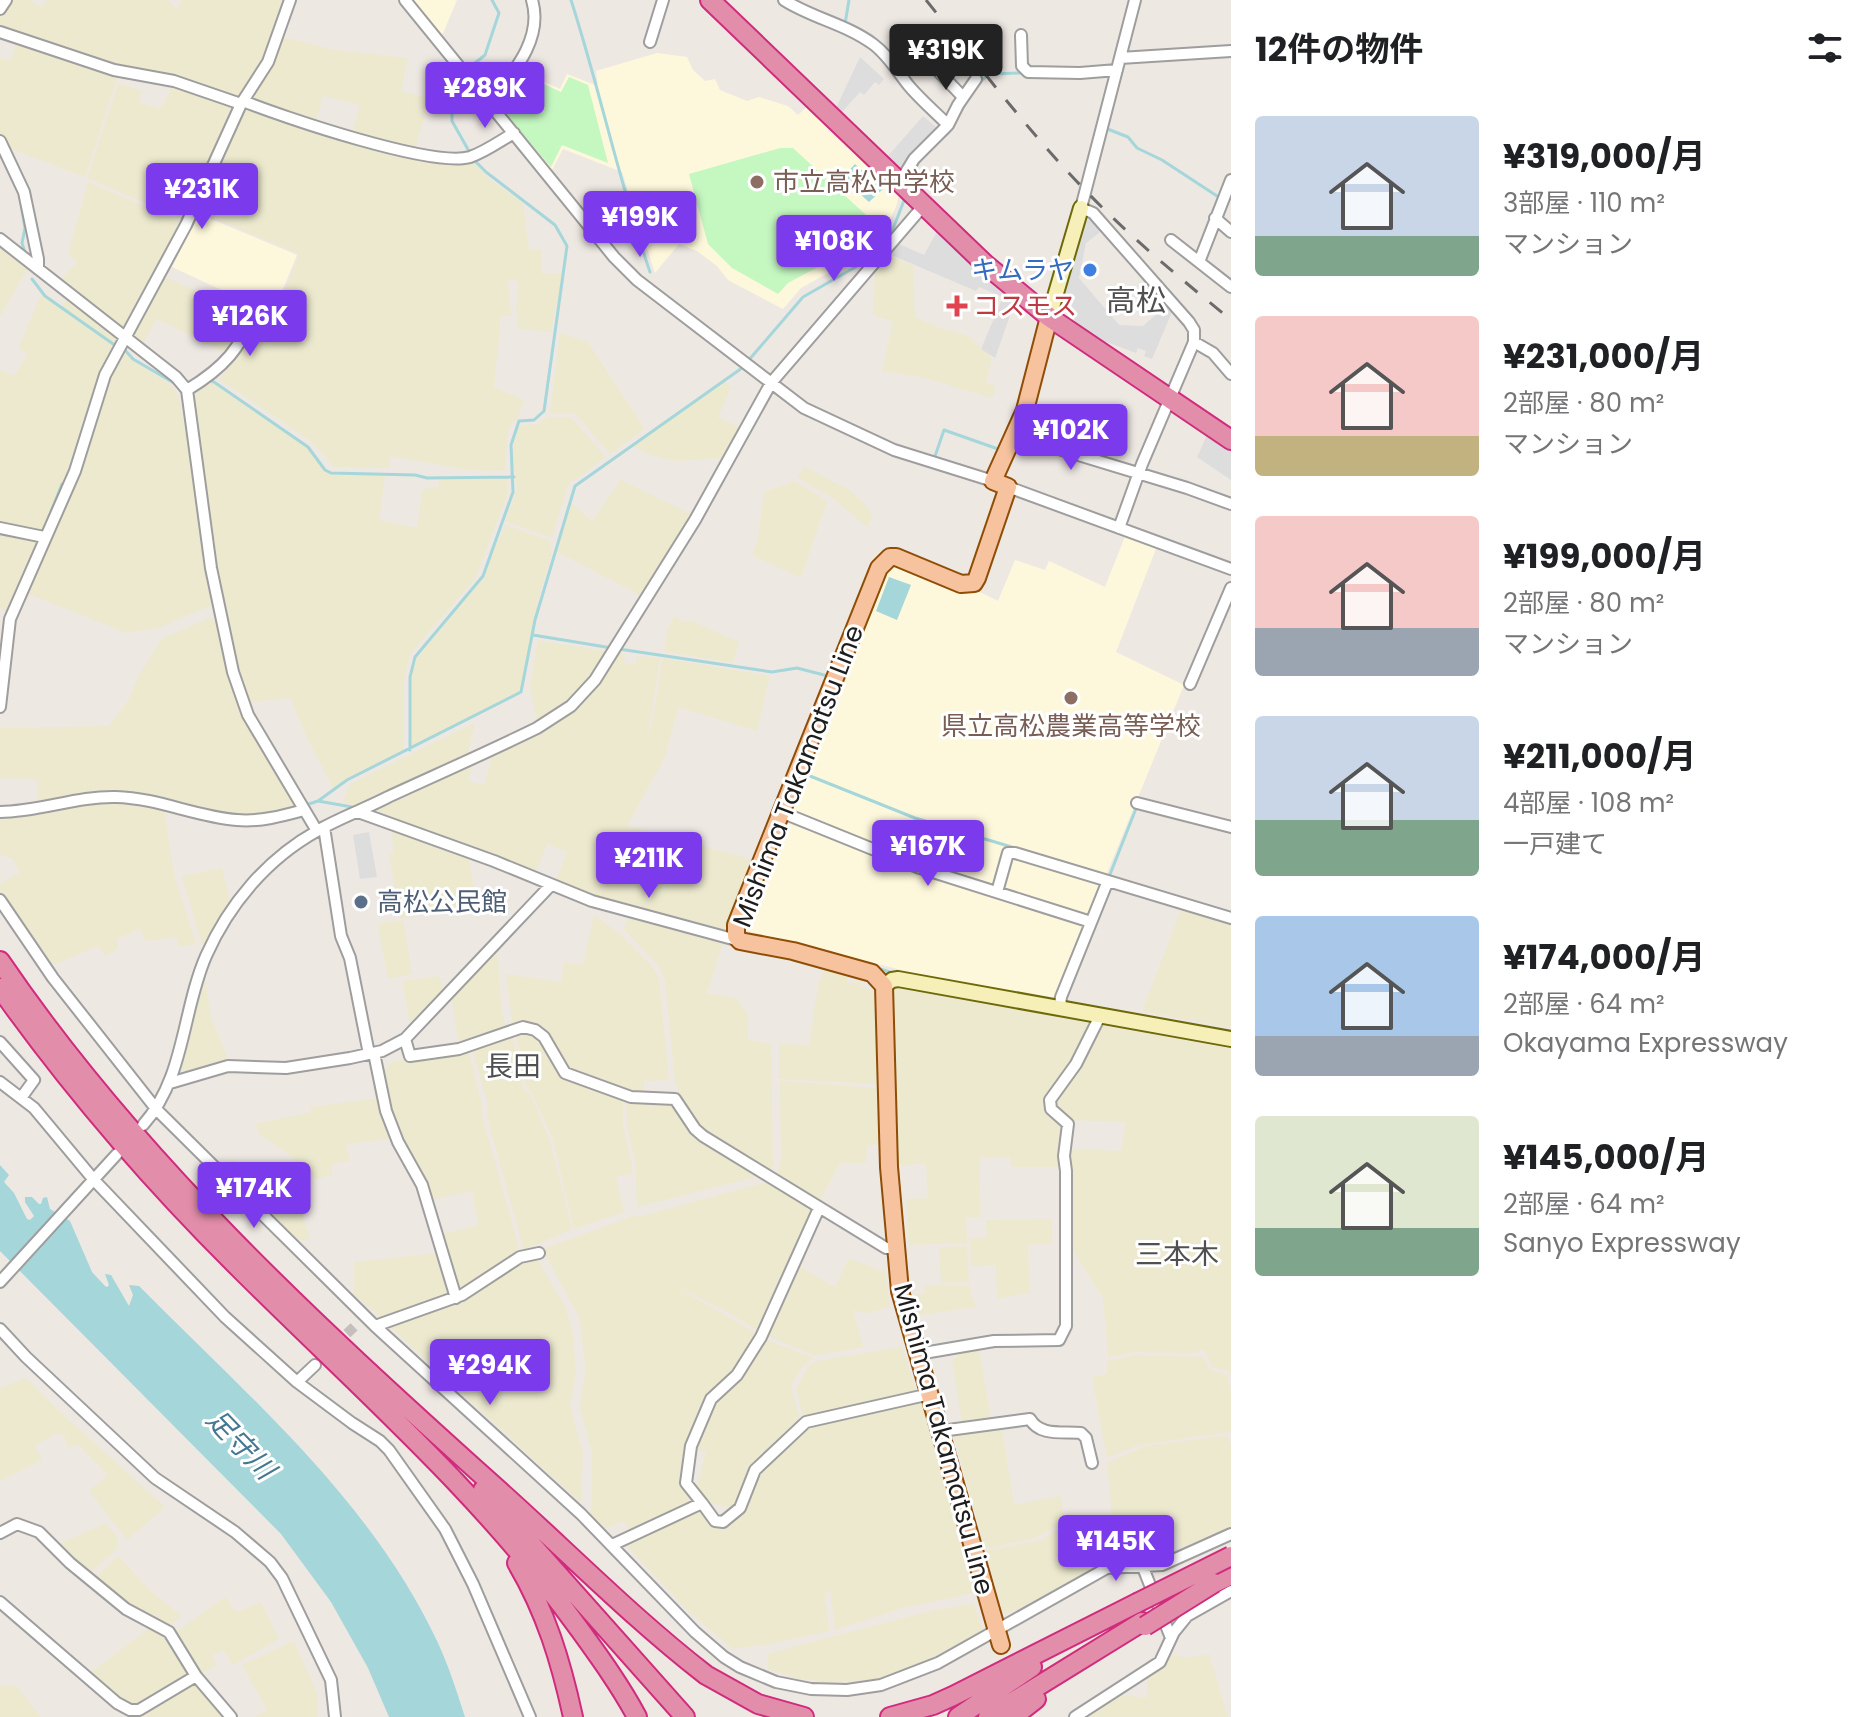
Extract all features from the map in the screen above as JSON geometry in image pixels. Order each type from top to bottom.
[{"type":"highway","points":[[710,0],[985,264],[1049,317],[1231,440]]},
{"type":"highway","points":[[0,961],[77,1066],[151,1154],[251,1259],[402,1403],[663,1640],[706,1675],[758,1704],[804,1717]]},
{"type":"highway","points":[[0,988],[63,1074],[158,1184],[241,1270],[445,1469],[538,1575],[594,1649],[637,1717]]},
{"type":"highway","points":[[402,1403],[509,1518],[685,1717]]},
{"type":"highway","points":[[445,1469],[505,1544],[528,1582],[554,1641],[573,1717]]},
{"type":"highway","points":[[890,1717],[953,1696],[1231,1556]]},
{"type":"highway","points":[[988,1717],[1144,1624],[1225,1583]]},
{"type":"highway","points":[[958,1717],[1025,1671],[1137,1603]]},
{"type":"highway","points":[[1013,1717],[1079,1667],[1144,1624]]},
{"type":"main road","points":[[1049,317],[1081,208]]},
{"type":"main road","name":"Mishima Takamatsu Line","points":[[999,1637],[900,1291],[889,1167],[884,986],[872,973],[737,936],[781,812],[879,568],[890,557],[896,557],[961,584],[974,583],[1013,435],[1025,410],[1049,317]]},
{"type":"main road","points":[[884,986],[898,979],[962,992],[1061,1003],[1101,1014],[1231,1039]]},
{"type":"street","points":[[0,9],[6,0]]},
{"type":"street","points":[[0,707],[9,623],[42,536],[69,484],[105,375],[163,271],[245,102],[268,62],[290,0]]},
{"type":"street","points":[[405,0],[614,257],[637,280],[804,408],[894,450],[1001,484],[1231,569]]},
{"type":"street","points":[[489,104],[529,45],[534,23],[532,0]]},
{"type":"street","points":[[650,42],[663,0]]},
{"type":"street","points":[[784,0],[844,28],[885,53],[910,88],[946,128]]},
{"type":"street","points":[[1119,528],[1194,342],[1194,330],[1189,322],[1093,213],[1081,208],[1117,70],[1123,58],[1135,0]]},
{"type":"street","points":[[0,32],[114,70],[174,81],[422,155],[450,159],[472,156],[514,133]]},
{"type":"street","points":[[1021,35],[1022,66],[1028,72],[1117,70]]},
{"type":"street","points":[[916,48],[963,97]]},
{"type":"street","points":[[1123,58],[1231,51]]},
{"type":"street","points":[[905,186],[914,159],[946,128],[976,79]]},
{"type":"street","points":[[0,141],[24,192],[37,250],[38,269]]},
{"type":"street","points":[[1199,262],[1227,191]]},
{"type":"street","points":[[143,1125],[157,1110],[170,1083],[199,974],[238,900],[261,873],[320,829],[555,718],[584,694],[616,649],[727,466],[771,383],[924,205]]},
{"type":"street","points":[[1215,218],[1231,232]]},
{"type":"street","points":[[0,239],[38,269],[119,345],[183,385],[215,373],[246,335],[257,307]]},
{"type":"street","points":[[1171,240],[1231,287]]},
{"type":"street","points":[[1194,342],[1213,353],[1231,374]]},
{"type":"street","points":[[183,385],[209,552],[233,672],[248,715],[302,807],[320,829],[341,936],[350,958],[386,1111],[398,1142],[422,1185],[456,1298]]},
{"type":"street","points":[[1013,435],[1231,504]]},
{"type":"street","points":[[0,528],[42,536]]},
{"type":"street","points":[[1190,684],[1231,588]]},
{"type":"street","points":[[0,812],[34,810],[104,797],[155,801],[238,820],[267,818],[302,807]]},
{"type":"street","points":[[1138,804],[1231,827]]},
{"type":"street","points":[[358,812],[494,861],[592,901],[737,936]]},
{"type":"street","points":[[781,812],[917,867],[1091,922]]},
{"type":"street","points":[[997,892],[1008,853],[1015,853],[1231,918]]},
{"type":"street","points":[[1061,1003],[1107,883]]},
{"type":"street","points":[[170,1083],[228,1066],[286,1068],[372,1054],[405,1039],[550,886]]},
{"type":"street","points":[[0,900],[53,978],[157,1110],[375,1326],[612,1545],[695,1632],[724,1657],[757,1675],[795,1686],[847,1690],[890,1682],[999,1637],[1107,1568],[1171,1562],[1231,1534]]},
{"type":"street","points":[[918,1354],[1017,1338],[1059,1340],[1063,1335],[1066,1326],[1067,1249],[1064,1148],[1068,1124],[1051,1109],[1050,1100],[1076,1064],[1101,1014]]},
{"type":"street","points":[[405,1039],[410,1056],[459,1049],[518,1027],[535,1030],[544,1037],[565,1073],[631,1097],[675,1099],[703,1136],[886,1248],[896,1248]]},
{"type":"street","points":[[0,1042],[34,1080],[21,1098]]},
{"type":"street","points":[[0,1082],[40,1115],[91,1183],[225,1317],[297,1382],[380,1441],[429,1504],[473,1584],[530,1717]]},
{"type":"street","points":[[0,1282],[117,1154]]},
{"type":"street","points":[[819,1208],[761,1337],[737,1375],[711,1399],[691,1446],[686,1483],[715,1521],[723,1522],[740,1508],[755,1470],[806,1422],[930,1394]]},
{"type":"street","points":[[375,1326],[456,1298],[520,1257],[539,1253]]},
{"type":"street","points":[[356,1325],[365,1316]]},
{"type":"street","points":[[0,1329],[155,1478],[235,1532],[270,1562],[282,1578],[331,1680],[335,1717]]},
{"type":"street","points":[[297,1382],[315,1365]]},
{"type":"street","points":[[941,1431],[1030,1419],[1038,1429],[1081,1433],[1086,1438],[1092,1463]]},
{"type":"street","points":[[612,1545],[702,1503]]},
{"type":"street","points":[[0,1533],[17,1524],[39,1532],[70,1563],[126,1609],[169,1632],[196,1676],[231,1717]]},
{"type":"street","points":[[1142,1565],[1171,1638]]},
{"type":"street","points":[[1075,1717],[1160,1662],[1171,1638],[1193,1612],[1225,1583]]},
{"type":"street","points":[[0,1602],[117,1703],[130,1710],[139,1710],[196,1676]]},
{"type":"shaded area","points":[[6,0],[30,0],[42,8],[47,0],[168,0],[177,10],[182,0],[285,0],[267,57],[239,101],[0,29],[0,9]]},
{"type":"shaded area","points":[[410,0],[457,0],[441,38]]},
{"type":"shaded area","points":[[283,37],[335,50],[408,58],[401,91],[430,98],[414,152],[352,133],[360,105],[323,96],[316,121],[255,103],[252,97],[273,63]]},
{"type":"shaded area","points":[[18,39],[119,72],[85,177],[8,148],[0,134],[0,58],[10,61]]},
{"type":"shaded area","name":"市立高松中学校","points":[[657,53],[687,57],[693,70],[705,81],[715,79],[720,90],[747,101],[759,97],[788,106],[798,115],[809,105],[899,192],[890,220],[879,236],[862,254],[801,288],[783,309],[728,280],[717,266],[697,251],[679,244],[655,273],[622,172],[563,149],[551,172],[494,102],[519,70],[560,89],[567,74],[598,86],[596,71]]},
{"type":"shaded area","points":[[860,57],[884,79],[879,85],[875,82],[864,95],[860,92],[841,113],[836,108]]},
{"type":"shaded area","points":[[118,83],[142,91],[139,102],[160,109],[174,83],[235,104],[185,220],[87,178]]},
{"type":"shaded area","points":[[246,108],[361,143],[471,159],[487,177],[523,203],[529,249],[541,250],[542,274],[563,273],[551,332],[518,329],[516,308],[519,285],[516,280],[508,280],[511,315],[501,316],[494,387],[524,400],[517,420],[513,421],[508,432],[505,471],[468,470],[391,456],[389,468],[334,467],[311,441],[219,379],[236,360],[263,311],[282,298],[299,254],[200,212]]},
{"type":"shaded area","points":[[923,116],[936,127],[900,168],[887,157]]},
{"type":"shaded area","points":[[88,182],[184,223],[121,330],[61,280],[77,262],[68,254]]},
{"type":"shaded area","points":[[199,214],[297,255],[280,296],[264,304],[252,304],[172,267]]},
{"type":"shaded area","points":[[1091,219],[1103,230],[1086,243],[1079,278],[1119,325],[1143,326],[1167,305],[1172,312],[1152,359],[1144,356],[1146,351],[1138,348],[1136,353],[1104,341],[1102,344],[1076,324],[1063,293],[1084,220]]},
{"type":"shaded area","points":[[939,228],[1015,301],[995,358],[981,349],[1003,297],[979,287],[976,291],[889,254],[899,244],[924,255]]},
{"type":"shaded area","points":[[0,243],[29,267],[0,316]]},
{"type":"shaded area","points":[[888,255],[913,266],[915,317],[968,336],[992,358],[986,382],[996,387],[992,398],[925,378],[882,371],[893,322],[873,315],[875,269]]},
{"type":"shaded area","points":[[165,277],[248,315],[228,354],[157,319],[142,345],[133,337],[137,331],[134,329]]},
{"type":"shaded area","points":[[41,294],[61,307],[69,298],[120,340],[103,373],[68,480],[42,534],[0,525],[0,369],[14,376],[27,355],[19,347]]},
{"type":"shaded area","points":[[560,333],[588,342],[645,429],[610,454],[575,413],[550,413]]},
{"type":"shaded area","points":[[123,349],[133,361],[170,384],[179,396],[215,596],[212,605],[159,628],[126,633],[24,592],[72,486],[76,484],[109,381]]},
{"type":"shaded area","points":[[724,380],[731,388],[718,417],[741,428],[724,458],[676,461],[647,454],[632,445]]},
{"type":"shaded area","points":[[212,383],[306,447],[329,474],[385,475],[379,520],[417,528],[422,491],[438,487],[439,479],[507,478],[507,496],[475,579],[410,654],[404,680],[403,752],[333,788],[290,698],[250,702],[235,665],[209,521],[194,411],[193,393]]},
{"type":"shaded area","points":[[547,417],[571,417],[606,457],[568,485],[552,538],[505,521],[517,489],[512,452],[516,433],[519,426],[538,424]]},
{"type":"shaded area","points":[[1208,433],[1231,448],[1231,480],[1197,457]]},
{"type":"shaded area","points":[[805,467],[850,490],[863,502],[872,514],[868,528],[831,497],[797,477]]},
{"type":"shaded area","points":[[621,480],[693,515],[643,597],[556,551],[570,502],[592,521]]},
{"type":"shaded area","points":[[795,481],[827,501],[801,578],[752,555],[758,539],[764,492]]},
{"type":"shaded area","points":[[505,525],[550,541],[552,553],[539,597],[523,689],[520,694],[410,748],[410,686],[414,661],[480,582]]},
{"type":"shaded area","points":[[0,533],[37,540],[6,611],[0,608]]},
{"type":"shaded area","points":[[1126,534],[1157,546],[1116,652],[1184,685],[1089,917],[915,862],[791,814],[787,805],[889,561],[973,589],[998,601],[1015,560],[1045,570],[1049,561],[1105,587]]},
{"type":"shaded area","points":[[674,616],[739,642],[733,663],[664,651],[667,631]]},
{"type":"shaded area","points":[[209,618],[219,621],[229,665],[297,806],[253,816],[231,814],[152,795],[112,792],[78,795],[38,804],[37,779],[0,778],[0,728],[109,726],[128,701],[140,673],[162,639]]},
{"type":"shaded area","points":[[538,640],[610,652],[589,681],[563,706],[537,723],[530,687]]},
{"type":"shaded area","points":[[619,653],[625,654],[624,663],[636,664],[637,656],[660,658],[647,744],[662,658],[770,676],[757,731],[678,707],[665,757],[627,826],[756,861],[730,931],[555,883],[567,852],[547,844],[535,874],[379,813],[379,806],[472,766],[468,781],[484,785],[492,756],[541,733],[568,715],[599,686]]},
{"type":"shaded area","points":[[475,723],[467,757],[356,806],[343,802],[350,784]]},
{"type":"shaded area","points":[[113,799],[164,807],[174,874],[196,944],[179,947],[176,937],[146,941],[140,929],[116,939],[119,948],[106,956],[98,946],[54,965],[0,891],[0,885],[19,873],[13,859],[0,855],[0,815]]},
{"type":"shaded area","points":[[788,823],[917,870],[1087,924],[1058,998],[961,985],[739,929],[780,828]]},
{"type":"shaded area","points":[[392,828],[468,853],[476,901],[446,907],[433,914],[400,918],[389,854],[393,853]]},
{"type":"shaded area","points":[[369,832],[377,877],[360,879],[353,835]]},
{"type":"shaded area","points":[[222,868],[230,902],[203,948],[182,876]]},
{"type":"shaded area","points":[[1182,907],[1231,920],[1231,1028],[1142,1011]]},
{"type":"shaded area","points":[[594,915],[620,934],[652,966],[659,978],[669,1080],[644,1081],[644,1098],[566,1068],[546,1036],[513,1026],[506,974],[561,982],[564,962],[583,965]]},
{"type":"shaded area","points":[[629,915],[723,942],[707,993],[737,999],[747,1013],[748,1040],[771,1044],[771,1171],[768,1169],[766,1172],[734,1148],[709,1136],[685,1108],[675,1081],[665,981],[659,967],[624,929]]},
{"type":"shaded area","points":[[403,920],[412,974],[388,979],[378,927],[380,923]]},
{"type":"shaded area","points":[[497,948],[506,1029],[460,1048],[451,996]]},
{"type":"shaded area","points":[[825,965],[847,971],[847,983],[861,982],[861,988],[872,989],[877,1014],[877,1084],[779,1079],[779,1043],[809,1046],[819,980],[822,980]]},
{"type":"shaded area","points":[[439,976],[444,993],[416,1022],[410,1023],[402,981]]},
{"type":"shaded area","points":[[205,977],[210,1014],[227,1057],[224,1062],[189,1072],[182,1069],[181,1061]]},
{"type":"shaded area","points":[[893,985],[1093,1019],[1074,1063],[1044,1104],[1050,1114],[1063,1121],[1060,1167],[1011,1167],[1010,1157],[979,1158],[981,1217],[966,1217],[967,1243],[909,1245],[906,1199],[928,1198],[926,1163],[898,1166],[891,1064],[890,992]]},
{"type":"shaded area","points":[[1104,1017],[1231,1043],[1231,1376],[1230,1372],[1212,1367],[1205,1351],[1200,1350],[1196,1353],[1135,1352],[1108,1357],[1103,1298],[1073,1251],[1068,1149],[1121,1151],[1126,1122],[1071,1120],[1054,1102],[1083,1062]]},
{"type":"shaded area","points":[[515,1030],[538,1035],[563,1074],[623,1097],[623,1126],[632,1166],[632,1174],[616,1176],[624,1212],[574,1229],[553,1139],[526,1087]]},
{"type":"shaded area","points":[[512,1032],[523,1089],[530,1094],[550,1141],[572,1229],[524,1250],[487,1117],[487,1101],[472,1048]]},
{"type":"shaded area","points":[[468,1049],[482,1115],[520,1252],[462,1292],[457,1290],[442,1234],[478,1225],[472,1191],[430,1200],[420,1172],[394,1123],[380,1075],[392,1062]]},
{"type":"shaded area","points":[[780,1081],[877,1088],[880,1144],[867,1146],[866,1163],[840,1163],[820,1201],[776,1176],[781,1161]]},
{"type":"shaded area","points":[[380,1098],[395,1138],[346,1144],[350,1161],[331,1164],[332,1175],[316,1179],[286,1152],[259,1134],[256,1124],[311,1112],[310,1107]]},
{"type":"shaded area","points":[[626,1098],[646,1103],[674,1103],[726,1151],[759,1176],[637,1207],[635,1161],[627,1127]]},
{"type":"shaded area","points":[[232,1159],[274,1176],[292,1189],[310,1240],[298,1240],[258,1201],[227,1164]]},
{"type":"shaded area","points":[[770,1181],[813,1209],[760,1332],[728,1312],[671,1284],[758,1334],[731,1376],[707,1398],[689,1445],[682,1486],[694,1503],[630,1532],[624,1521],[606,1528],[588,1513],[592,1501],[592,1451],[579,1406],[586,1373],[580,1319],[544,1252],[546,1248],[636,1215],[638,1217]]},
{"type":"shaded area","points":[[1052,1219],[1052,1244],[1028,1245],[1030,1293],[997,1298],[996,1265],[971,1266],[970,1239],[987,1237],[986,1220]]},
{"type":"shaded area","points":[[967,1246],[969,1282],[941,1283],[939,1247]]},
{"type":"shaded area","points":[[437,1253],[450,1296],[382,1319],[354,1294],[354,1262]]},
{"type":"shaded area","points":[[536,1256],[566,1309],[573,1332],[576,1375],[570,1405],[583,1454],[581,1503],[391,1328],[391,1325],[463,1300],[518,1260]]},
{"type":"shaded area","points":[[849,1258],[886,1273],[890,1307],[867,1313],[853,1310],[863,1347],[815,1356],[766,1335],[797,1265],[835,1287]]},
{"type":"shaded area","points":[[924,1285],[969,1286],[976,1307],[915,1316],[911,1295],[925,1293]]},
{"type":"shaded area","points":[[764,1339],[813,1358],[802,1367],[791,1386],[801,1423],[751,1469],[735,1509],[705,1501],[696,1489],[706,1452],[696,1450],[718,1397],[741,1379],[752,1365]]},
{"type":"shaded area","points":[[902,1347],[917,1393],[804,1419],[796,1389],[809,1365],[817,1361]]},
{"type":"shaded area","points":[[979,1347],[991,1420],[962,1424],[952,1359],[958,1357],[957,1350]]},
{"type":"shaded area","points":[[1138,1355],[1204,1357],[1210,1370],[1227,1375],[1231,1391],[1231,1432],[1139,1445],[1107,1458],[1092,1377],[1107,1374],[1107,1361]]},
{"type":"shaded area","points":[[26,1378],[165,1507],[127,1540],[89,1491],[108,1475],[77,1444],[69,1448],[63,1435],[57,1434],[35,1445],[42,1460],[0,1481],[0,1388]]},
{"type":"shaded area","points":[[921,1401],[973,1593],[899,1609],[835,1630],[830,1592],[825,1592],[829,1631],[733,1649],[687,1610],[624,1543],[700,1509],[714,1527],[721,1529],[741,1516],[759,1471],[817,1423]]},
{"type":"shaded area","points":[[1002,1427],[1014,1505],[1061,1496],[1065,1525],[1035,1538],[985,1549],[953,1433]]},
{"type":"shaded area","points":[[1224,1436],[1231,1444],[1231,1528],[1180,1550],[1174,1521],[1116,1527],[1112,1517],[1107,1463],[1146,1446]]},
{"type":"shaded area","points":[[1108,1521],[1113,1557],[1013,1612],[1003,1613],[985,1551],[1042,1540],[1054,1531],[1067,1527]]},
{"type":"shaded area","points":[[106,1523],[117,1537],[117,1549],[87,1575],[57,1545]]},
{"type":"shaded area","points":[[118,1556],[149,1589],[181,1616],[168,1628],[118,1598],[97,1581],[97,1576]]},
{"type":"shaded area","points":[[225,1597],[238,1612],[261,1602],[279,1639],[233,1665],[223,1650],[212,1655],[217,1665],[201,1674],[173,1634]]},
{"type":"shaded area","points":[[974,1604],[983,1630],[916,1667],[896,1674],[830,1683],[796,1678],[768,1669],[768,1654],[774,1652],[935,1610]]},
{"type":"shaded area","points":[[152,1626],[168,1637],[190,1674],[140,1704],[128,1704],[113,1695],[90,1673]]},
{"type":"shaded area","points":[[294,1641],[318,1695],[318,1717],[255,1717],[267,1710],[242,1665]]},
{"type":"shaded area","points":[[1209,1654],[1228,1717],[1089,1717],[1120,1695],[1147,1698],[1147,1677],[1164,1666],[1172,1655],[1188,1658]]},
{"type":"shaded area","points":[[190,1684],[204,1688],[226,1717],[137,1717]]},
{"type":"shaded area","points":[[0,1685],[16,1685],[41,1717],[0,1717]]},
{"type":"green space","points":[[520,73],[561,92],[569,77],[588,85],[608,163],[562,145],[551,167],[497,104]]},
{"type":"green space","points":[[780,148],[793,148],[877,225],[857,246],[788,283],[778,294],[732,268],[708,244],[689,174]]},
{"type":"water","points":[[855,164],[883,189],[869,202],[842,178]]},
{"type":"water","points":[[889,577],[911,585],[897,620],[876,611]]},
{"type":"water","name":"足守川","points":[[0,1165],[9,1175],[4,1182],[14,1193],[27,1219],[34,1216],[25,1197],[32,1197],[41,1204],[47,1197],[50,1209],[70,1221],[92,1272],[105,1286],[109,1285],[105,1274],[111,1275],[129,1306],[133,1295],[129,1285],[139,1286],[264,1409],[343,1496],[411,1591],[442,1652],[465,1717],[389,1717],[368,1668],[331,1602],[281,1534],[0,1251]]},
{"type":"waterway","points":[[470,153],[452,121],[452,93],[461,74],[485,55],[499,13],[492,0]]},
{"type":"waterway","points":[[571,0],[650,272]]},
{"type":"waterway","points":[[845,24],[849,0]]},
{"type":"waterway","points":[[979,83],[989,74],[1020,73]]},
{"type":"waterway","points":[[956,120],[968,99]]},
{"type":"waterway","points":[[1105,128],[1128,137],[1137,148],[1162,160],[1217,196],[1231,198]]},
{"type":"waterway","points":[[935,145],[948,133],[946,131]]},
{"type":"waterway","points":[[909,179],[921,158]]},
{"type":"waterway","points":[[410,750],[410,677],[415,657],[483,576],[513,492],[511,445],[519,421],[534,420],[544,411],[567,246],[555,225],[474,160]]},
{"type":"waterway","points":[[19,191],[25,228],[22,243],[25,253]]},
{"type":"waterway","points":[[748,361],[803,297],[866,261],[893,229],[905,198]]},
{"type":"waterway","points":[[32,279],[45,296],[116,346]]},
{"type":"waterway","points":[[124,349],[133,359],[177,383]]},
{"type":"waterway","points":[[318,801],[347,780],[521,692],[535,620],[575,486],[742,368]]},
{"type":"waterway","points":[[208,380],[308,447],[325,470],[331,473],[427,478],[514,477]]},
{"type":"waterway","points":[[934,459],[944,430],[1001,450]]},
{"type":"waterway","points":[[43,532],[62,484],[66,484]]},
{"type":"waterway","points":[[3,644],[5,624]]},
{"type":"waterway","points":[[533,635],[612,648]]},
{"type":"waterway","points":[[619,649],[772,672],[797,668],[828,676]]},
{"type":"waterway","points":[[805,774],[915,818],[1015,848]]},
{"type":"waterway","points":[[306,805],[318,801],[352,807]]},
{"type":"waterway","points":[[1109,877],[1137,806]]},
{"type":"waterway","points":[[877,968],[896,974]]},
{"type":"tunnel","points":[[336,1344],[356,1325]]},
{"type":"railway","points":[[926,0],[1022,120],[1101,207],[1231,320]]},
{"type":"place","name":"市立高松中学校","points":[[757,182]]},
{"type":"place","name":"キムラヤ","points":[[1090,270]]},
{"type":"place","name":"コスモス","points":[[957,306]]},
{"type":"place","name":"県立高松農業高等学校","points":[[1071,698]]},
{"type":"place","name":"高松公民館","points":[[361,902]]},
{"type":"district","name":"高松","points":[[1136,301]]},
{"type":"district","name":"長田","points":[[513,1066]]},
{"type":"district","name":"三本木","points":[[1177,1254]]}]
